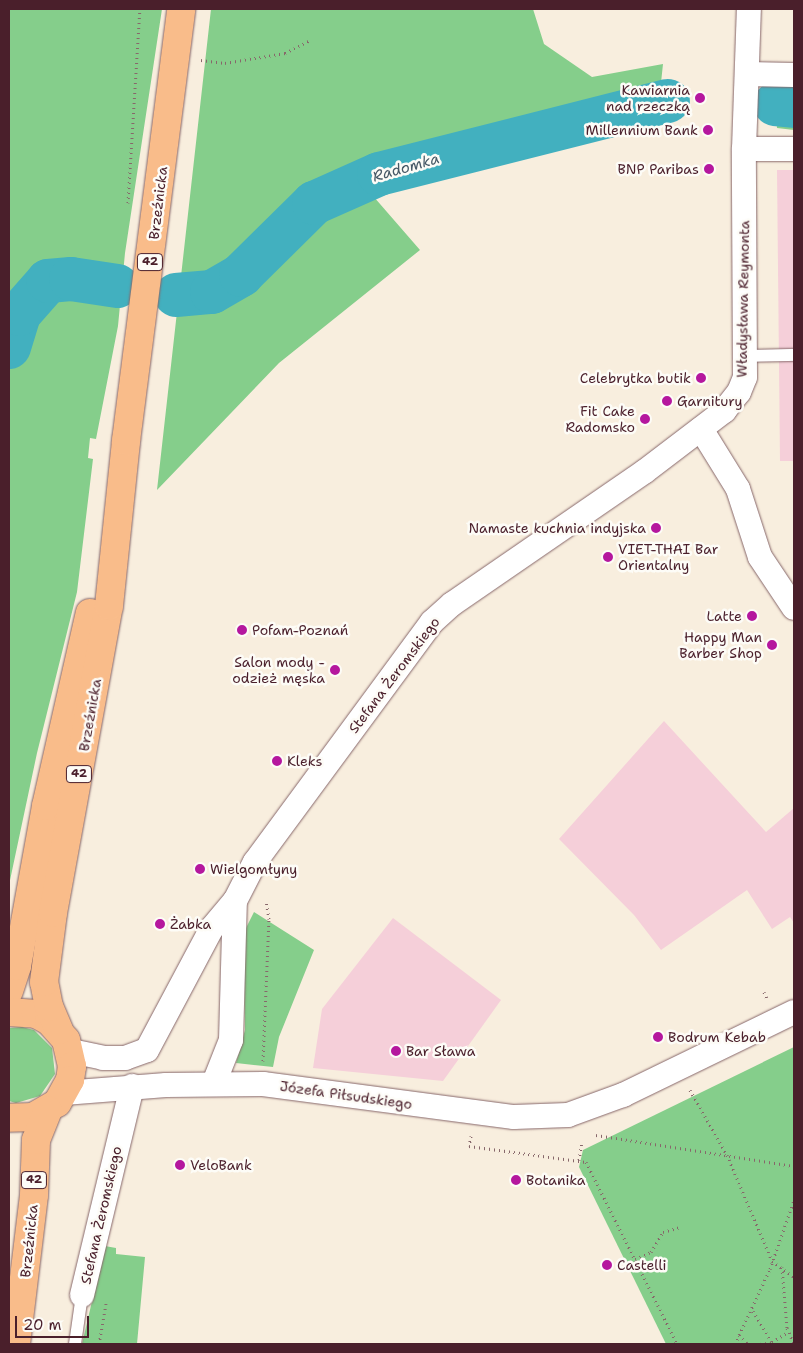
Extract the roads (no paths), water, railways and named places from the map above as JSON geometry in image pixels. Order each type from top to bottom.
[{"type":"main road","name":"Brzeźnicka","points":[[65,1041],[49,1007],[44,982],[53,913],[109,606],[118,516],[181,9]]},
{"type":"main road","name":"Brzeźnicka","points":[[9,990],[16,966],[46,806],[95,594],[118,516]]},
{"type":"main road","points":[[9,1012],[36,1014],[65,1041]]},
{"type":"main road","name":"42","points":[[56,1102],[70,1080],[65,1041]]},
{"type":"main road","name":"Brzeźnicka","points":[[16,1344],[33,1204],[36,1140],[56,1102]]},
{"type":"main road","points":[[9,1118],[34,1117],[56,1102]]},
{"type":"street","name":"Władysława Reymonta","points":[[701,429],[731,404],[739,392],[745,377],[744,149],[749,9]]},
{"type":"street","points":[[747,74],[794,75]]},
{"type":"street","points":[[744,149],[794,149]]},
{"type":"street","points":[[701,429],[738,489],[760,557],[794,608]]},
{"type":"street","name":"Stefana Żeromskiego","points":[[235,902],[255,862],[432,622],[452,604],[701,429]]},
{"type":"street","points":[[65,1041],[103,1058],[125,1058],[147,1050],[212,928],[235,902]]},
{"type":"street","points":[[214,1083],[231,1040],[235,902]]},
{"type":"street","name":"Józefa Piłsudskiego","points":[[56,1102],[132,1086],[214,1083],[263,1084],[514,1118],[568,1114],[623,1095],[794,1012]]},
{"type":"street","points":[[147,1050],[166,1085]]},
{"type":"street","name":"Stefana Żeromskiego","points":[[82,1295],[132,1086]]},
{"type":"lane","points":[[745,356],[794,355]]},
{"type":"lane","name":"Stefana Żeromskiego","points":[[75,1344],[82,1295]]},
{"type":"waterway","name":"Radomka","points":[[176,295],[212,292],[241,275],[314,203],[379,174],[668,101]]},
{"type":"waterway","name":"Radomka","points":[[775,104],[794,106]]},
{"type":"waterway","name":"Radomka","points":[[9,347],[19,314],[48,281],[71,279],[117,286]]},
{"type":"place","name":"Kawiarnia nad rzeczką","points":[[700,98]]},
{"type":"place","name":"Millennium Bank","points":[[708,130]]},
{"type":"place","name":"BNP Paribas","points":[[709,169]]},
{"type":"place","name":"Celebrytka butik","points":[[701,378]]},
{"type":"place","name":"Garnitury","points":[[667,401]]},
{"type":"place","name":"Fit Cake Radomsko","points":[[645,419]]},
{"type":"place","name":"Namaste kuchnia indyjska","points":[[656,528]]},
{"type":"place","name":"VIET-THAI Bar Orientalny","points":[[608,557]]},
{"type":"place","name":"Latte","points":[[752,616]]},
{"type":"place","name":"Pofam-Poznań","points":[[242,630]]},
{"type":"place","name":"Happy Man Barber Shop","points":[[772,645]]},
{"type":"place","name":"Salon mody - odzież męska","points":[[335,670]]},
{"type":"place","name":"Kleks","points":[[277,761]]},
{"type":"place","name":"Wielgomłyny","points":[[200,869]]},
{"type":"place","name":"Żabka","points":[[160,924]]},
{"type":"place","name":"Bodrum Kebab","points":[[658,1037]]},
{"type":"place","name":"Bar Sława","points":[[396,1051]]},
{"type":"place","name":"VeloBank","points":[[180,1165]]},
{"type":"place","name":"Botanika","points":[[516,1180]]},
{"type":"place","name":"Castelli","points":[[607,1265]]}]
